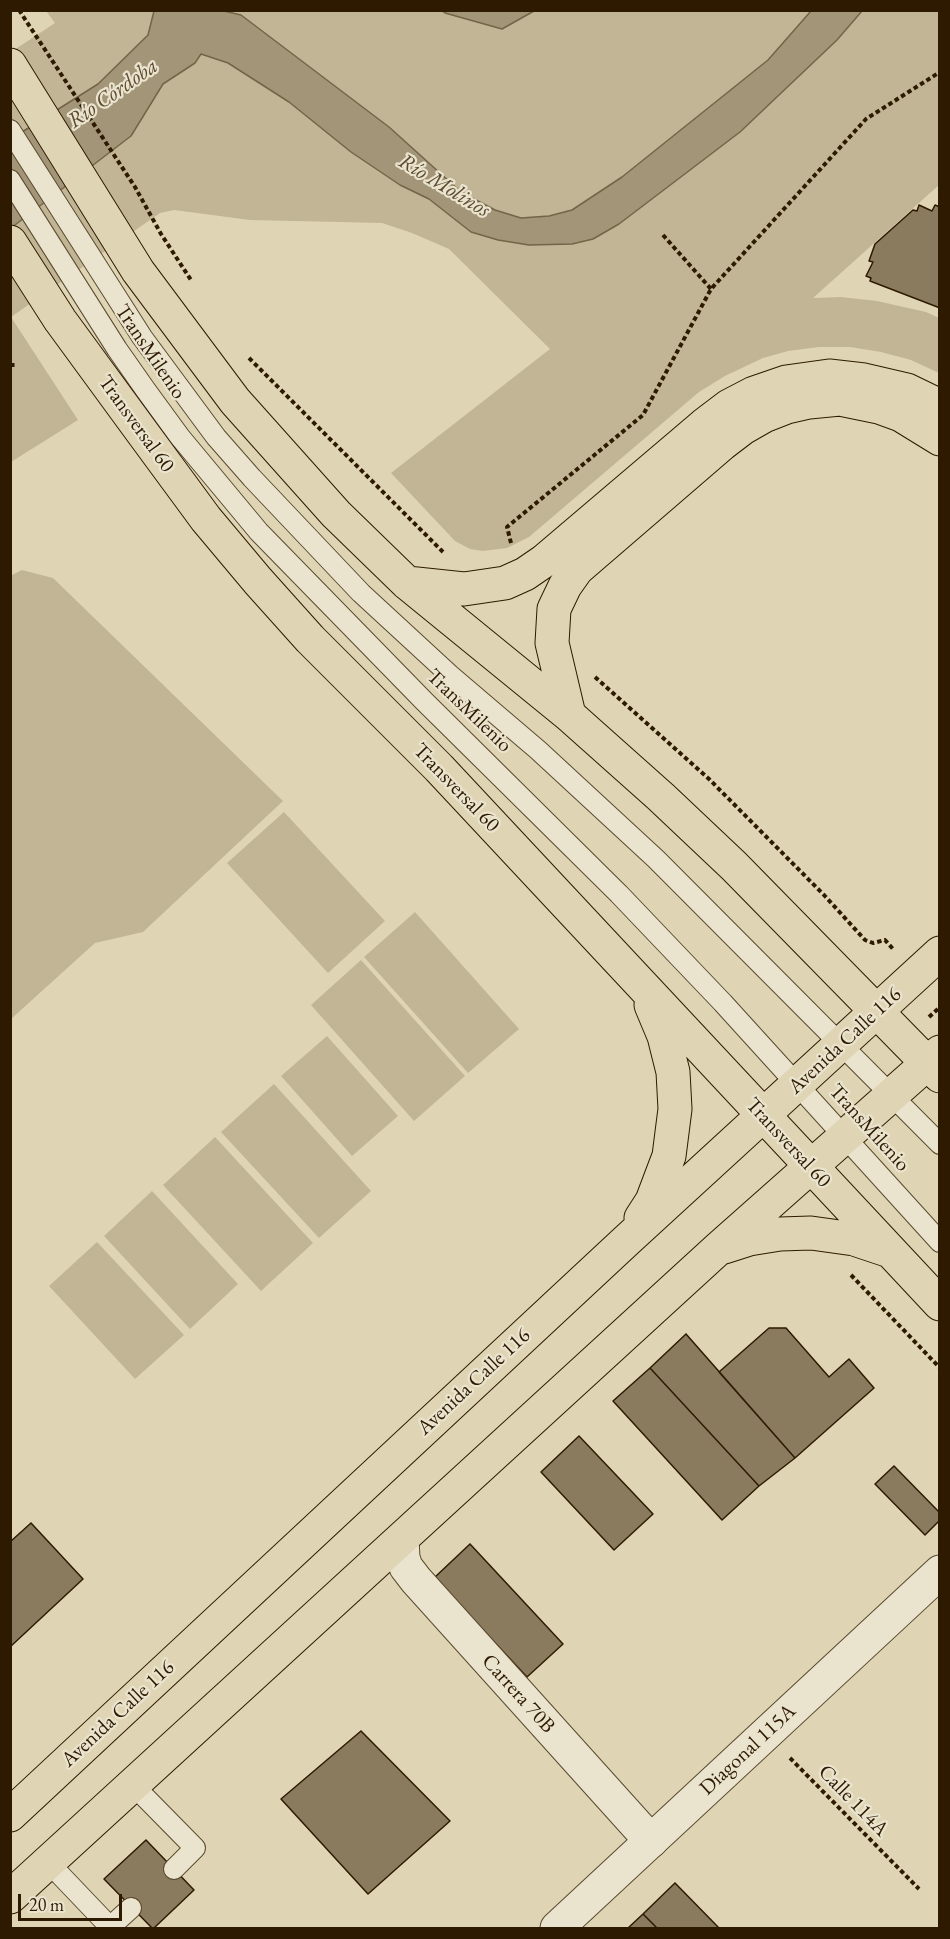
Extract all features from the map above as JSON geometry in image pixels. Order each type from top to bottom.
[{"type":"main road","points":[[10,66],[124,280],[336,514],[407,583],[569,715],[734,866],[876,1012],[935,1064],[892,1095],[719,1248],[10,1897]]},
{"type":"main road","name":"Transversal 60","points":[[10,242],[60,320],[206,519],[258,581],[310,639],[439,768],[939,1304]]},
{"type":"main road","points":[[407,583],[464,589],[505,583],[525,574],[544,561],[721,412],[754,393],[809,378],[829,376],[864,380],[907,390],[939,406]]},
{"type":"main road","points":[[569,715],[552,643],[554,609],[565,586],[586,561],[722,444],[753,422],[787,407],[840,399],[879,407],[901,415],[939,439]]},
{"type":"main road","name":"Avenida Calle 116","points":[[10,1815],[939,953]]},
{"type":"main road","points":[[626,1241],[652,1201],[669,1156],[675,1109],[673,1072],[664,1036],[649,1002],[628,970]]},
{"type":"main road","points":[[719,1248],[749,1239],[780,1234],[811,1233],[854,1239],[887,1250]]},
{"type":"street","name":"Carrera 70B","points":[[402,1539],[406,1567],[416,1580],[651,1841]]},
{"type":"street","name":"Diagonal 115A","points":[[557,1929],[939,1572]]},
{"type":"lane","name":"TransMilenio","points":[[10,130],[124,280],[142,337],[216,437],[306,537],[361,593],[538,750],[656,859],[939,1144]]},
{"type":"lane","name":"TransMilenio","points":[[10,180],[128,365],[180,437],[259,532],[416,693],[619,894],[723,1003],[939,1242]]},
{"type":"lane","points":[[133,1785],[195,1848],[174,1869]]},
{"type":"lane","points":[[48,1862],[110,1927],[131,1908]]},
{"type":"path","points":[[19,10],[135,188],[170,250]]},
{"type":"path","points":[[507,527],[643,415],[711,289],[866,119],[939,72]]},
{"type":"path","points":[[663,235],[711,289]]},
{"type":"path","points":[[10,365],[17,364]]},
{"type":"path","points":[[850,1274],[939,1368]]},
{"type":"path","name":"Calle 114A","points":[[766,1734],[919,1889]]},
{"type":"shaded area","points":[[534,10],[939,11],[939,185],[813,298],[841,297],[877,301],[926,312],[939,318],[939,373],[911,360],[850,347],[819,347],[788,351],[763,358],[725,376],[699,392],[529,537],[507,548],[483,551],[470,549],[455,541],[391,473],[550,349],[449,249],[382,223],[250,220],[174,210],[160,213],[11,317],[11,228],[130,136],[163,84],[195,63],[224,11],[442,11],[502,29]]},
{"type":"shaded area","points":[[46,11],[154,11],[148,35],[98,84],[11,139],[11,52],[55,23]]},
{"type":"shaded area","points":[[10,317],[78,420],[11,462]]},
{"type":"shaded area","points":[[22,570],[53,578],[283,801],[143,932],[95,943],[11,1019],[10,576]]},
{"type":"shaded area","points":[[284,812],[385,921],[328,973],[227,863]]},
{"type":"shaded area","points":[[415,912],[519,1029],[468,1073],[364,957]]},
{"type":"shaded area","points":[[361,960],[465,1076],[414,1121],[311,1005]]},
{"type":"shaded area","points":[[327,1036],[398,1116],[352,1156],[281,1076]]},
{"type":"shaded area","points":[[274,1084],[371,1191],[319,1238],[221,1132]]},
{"type":"shaded area","points":[[215,1137],[313,1243],[261,1291],[163,1185]]},
{"type":"shaded area","points":[[152,1191],[238,1284],[190,1329],[104,1236]]},
{"type":"shaded area","points":[[97,1242],[184,1335],[135,1379],[49,1286]]},
{"type":"water","points":[[154,11],[224,11],[241,15],[389,127],[461,192],[495,210],[521,218],[549,216],[572,210],[622,177],[768,60],[811,11],[862,11],[837,40],[740,132],[619,224],[593,239],[572,244],[529,245],[498,240],[471,232],[429,199],[400,185],[351,152],[289,102],[228,63],[201,54],[195,63],[163,84],[131,136],[11,228],[11,139],[98,84],[148,35]]},
{"type":"water","points":[[442,11],[534,11],[502,29]]},
{"type":"building","points":[[919,205],[932,211],[935,205],[940,207],[940,308],[870,281],[871,278],[866,276],[873,262],[869,261],[875,244],[913,210],[917,211]]},
{"type":"building","points":[[769,1328],[786,1328],[829,1377],[849,1359],[874,1388],[795,1458],[719,1372]]},
{"type":"building","points":[[686,1334],[795,1458],[759,1486],[650,1368]]},
{"type":"building","points":[[650,1368],[759,1486],[722,1520],[613,1401]]},
{"type":"building","points":[[579,1436],[653,1514],[614,1550],[541,1472]]},
{"type":"building","points":[[894,1466],[940,1513],[940,1520],[925,1535],[875,1484]]},
{"type":"building","points":[[31,1523],[83,1579],[10,1647],[10,1542]]},
{"type":"building","points":[[470,1544],[563,1644],[527,1677],[434,1578]]},
{"type":"building","points":[[361,1731],[450,1821],[368,1894],[281,1799]]},
{"type":"building","points":[[146,1840],[194,1890],[154,1928],[104,1879]]},
{"type":"building","points":[[675,1883],[719,1928],[657,1928],[643,1914]]},
{"type":"building","points":[[643,1914],[657,1928],[628,1928]]},
{"type":"water label","name":"Río Córdoba","points":[[113,94]]},
{"type":"water label","name":"Río Molinos","points":[[444,186]]}]
